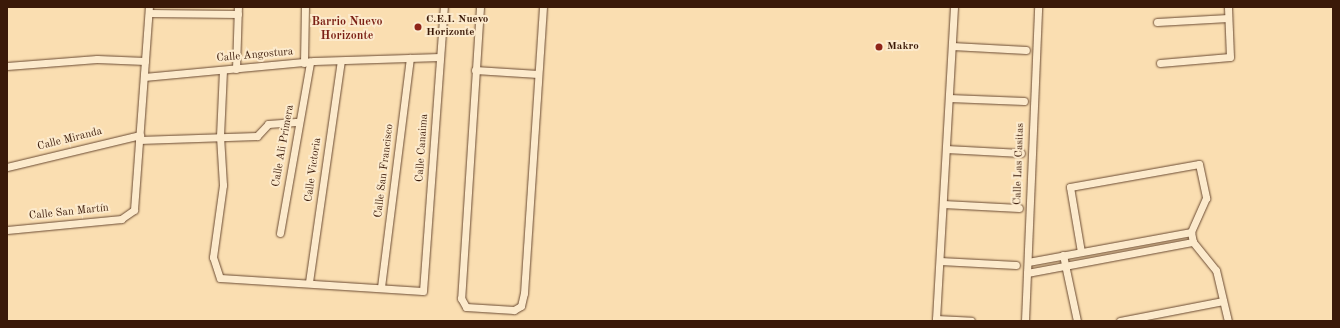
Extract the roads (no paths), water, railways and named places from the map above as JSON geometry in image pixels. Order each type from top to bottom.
[{"type":"street","name":"Calle Ali Primera","points":[[280,233],[299,122],[307,62],[305,7]]},
{"type":"street","name":"Calle Canaima","points":[[381,288],[423,291],[444,7]]},
{"type":"street","points":[[480,7],[461,298],[469,308],[514,310],[523,302],[543,7]]},
{"type":"street","points":[[954,7],[936,319],[971,321]]},
{"type":"street","name":"Calle Las Casitas","points":[[1025,321],[1038,7]]},
{"type":"street","points":[[1160,63],[1230,57],[1228,7]]},
{"type":"street","points":[[139,138],[149,10],[238,11],[236,69]]},
{"type":"street","points":[[1157,22],[1228,18]]},
{"type":"street","points":[[952,46],[1026,50]]},
{"type":"street","name":"Calle Angostura","points":[[144,77],[307,62],[440,57]]},
{"type":"street","name":"Calle San Francisco","points":[[381,288],[410,58]]},
{"type":"street","points":[[7,66],[97,59],[145,61]]},
{"type":"street","name":"Calle Victoria","points":[[309,282],[341,61]]},
{"type":"street","points":[[223,70],[220,136],[223,185],[214,257],[217,274],[225,280],[309,282],[381,288]]},
{"type":"street","points":[[475,70],[538,74]]},
{"type":"street","points":[[949,98],[1024,102]]},
{"type":"street","name":"Calle Miranda","points":[[7,167],[139,138],[257,136],[268,124],[299,122]]},
{"type":"street","name":"Calle San Martín","points":[[7,230],[121,219],[132,213],[135,206],[139,138]]},
{"type":"street","points":[[946,150],[1022,153]]},
{"type":"street","points":[[1081,252],[1070,187],[1200,164],[1206,198],[1191,232],[1193,242],[1214,266],[1228,321]]},
{"type":"street","points":[[943,204],[1019,208]]},
{"type":"street","points":[[1028,262],[1191,232]]},
{"type":"street","points":[[1027,273],[1193,242]]},
{"type":"street","points":[[1063,255],[1077,321]]},
{"type":"street","points":[[940,261],[1016,265]]},
{"type":"street","points":[[1120,321],[1224,301]]},
{"type":"place","name":"C.E.I. Nuevo Horizonte","points":[[418,27]]},
{"type":"place","name":"Makro","points":[[879,47]]},
{"type":"district","name":"Barrio Nuevo Horizonte","points":[[347,30]]}]
